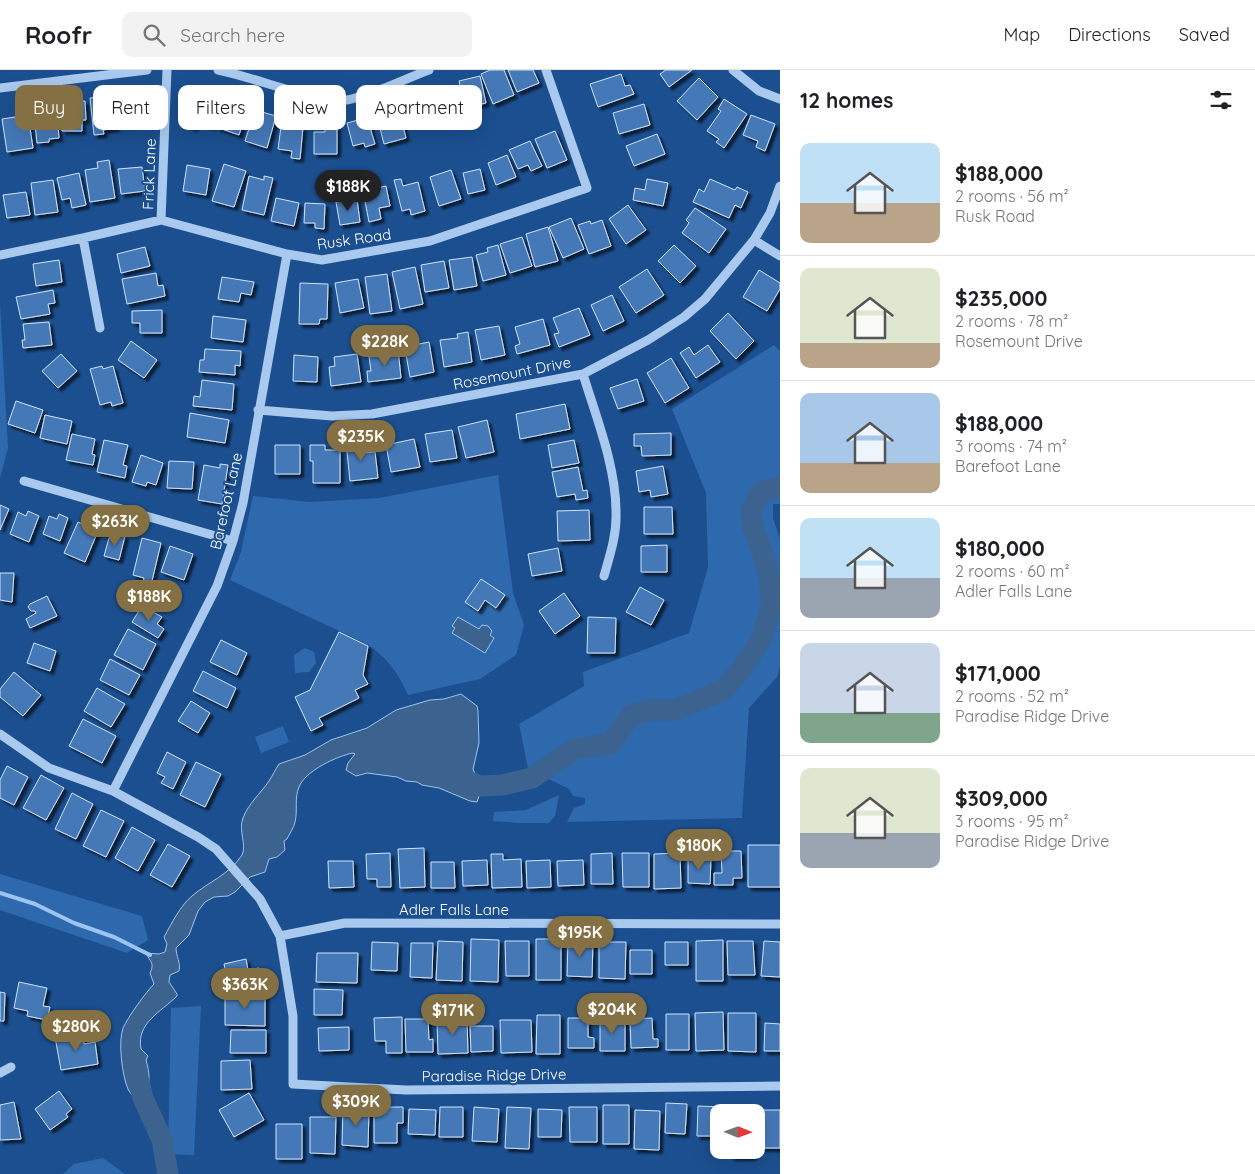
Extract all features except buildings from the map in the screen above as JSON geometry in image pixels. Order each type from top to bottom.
[{"type":"street","points":[[0,88],[148,70]]},
{"type":"street","name":"Frick Lane","points":[[161,220],[166,70]]},
{"type":"street","points":[[218,70],[299,93],[338,101],[354,98],[429,70]]},
{"type":"street","name":"Rusk Road","points":[[0,255],[161,220],[287,254],[322,260],[430,241],[587,188],[546,70]]},
{"type":"street","points":[[733,70],[759,91],[780,99]]},
{"type":"street","name":"Rosemount Drive","points":[[258,410],[332,416],[372,414],[583,374],[648,340],[684,317],[705,299],[754,240],[770,214],[780,186]]},
{"type":"street","points":[[84,238],[100,328]]},
{"type":"street","points":[[754,240],[780,256]]},
{"type":"street","name":"Barefoot Lane","points":[[113,790],[217,586],[233,541],[243,503],[287,254]]},
{"type":"street","points":[[583,374],[612,474],[616,512],[614,543],[604,576]]},
{"type":"street","points":[[24,481],[233,541]]},
{"type":"street","name":"Paradise Ridge Drive","points":[[0,734],[49,768],[113,790],[198,837],[216,850],[260,899],[280,936],[293,1016],[292,1084],[406,1090],[780,1086]]},
{"type":"street","name":"Adler Falls Lane","points":[[280,936],[345,923],[780,924]]},
{"type":"street","points":[[0,1073],[11,1067]]},
{"type":"shaded area","points":[[0,303],[8,448],[0,478]]},
{"type":"shaded area","points":[[774,345],[780,351],[780,504],[773,504],[773,518],[780,539],[780,666],[777,677],[749,708],[742,818],[567,822],[574,808],[585,804],[585,798],[573,796],[569,789],[528,769],[519,724],[584,686],[583,672],[689,633],[708,567],[706,493],[672,409]]},
{"type":"shaded area","points":[[498,475],[513,593],[524,625],[516,655],[480,679],[408,695],[391,666],[367,644],[230,580],[241,552],[253,496],[310,502],[379,498]]},
{"type":"shaded area","points":[[458,617],[479,629],[482,625],[488,626],[492,631],[490,635],[494,638],[485,653],[452,633],[455,628],[452,626]]},
{"type":"shaded area","points":[[305,648],[314,652],[316,663],[309,672],[295,673],[294,655]]},
{"type":"shaded area","points":[[461,694],[477,706],[478,711],[479,743],[473,769],[480,786],[477,802],[439,788],[406,781],[397,777],[367,773],[356,776],[346,770],[348,763],[355,754],[353,753],[330,761],[308,775],[299,787],[296,800],[295,822],[287,839],[284,841],[285,850],[277,857],[269,859],[265,872],[250,877],[235,892],[228,896],[214,897],[205,902],[198,911],[189,935],[176,948],[179,971],[170,975],[169,982],[177,996],[151,1019],[142,1032],[140,1040],[141,1049],[148,1056],[146,1060],[149,1073],[148,1085],[146,1095],[139,1099],[132,1095],[126,1083],[122,1067],[122,1034],[123,1028],[133,1011],[154,984],[150,973],[152,965],[146,953],[159,954],[165,952],[167,944],[164,937],[176,915],[192,896],[231,868],[242,855],[244,847],[241,827],[243,818],[279,764],[305,755],[331,740],[367,728],[396,710],[430,700],[444,699]]},
{"type":"shaded area","points":[[283,726],[289,742],[261,753],[255,737]]},
{"type":"shaded area","points":[[559,795],[555,816],[549,823],[493,821],[494,812],[526,810]]},
{"type":"shaded area","points":[[0,874],[142,916],[148,940],[127,953],[0,910]]},
{"type":"shaded area","points":[[201,1006],[194,1155],[168,1154],[171,1008]]},
{"type":"shaded area","points":[[103,1158],[125,1174],[63,1174],[74,1164]]},
{"type":"waterway","points":[[452,775],[480,786],[502,785],[532,778],[575,749],[610,744],[631,715],[651,710],[676,710],[723,690],[740,671],[761,640],[772,603],[769,579],[763,553],[753,527],[751,510],[762,491],[780,487]]},
{"type":"waterway","points":[[0,893],[35,904],[74,923],[114,937],[150,955]]},
{"type":"waterway","points":[[136,1070],[143,1098],[162,1140],[168,1174]]}]
